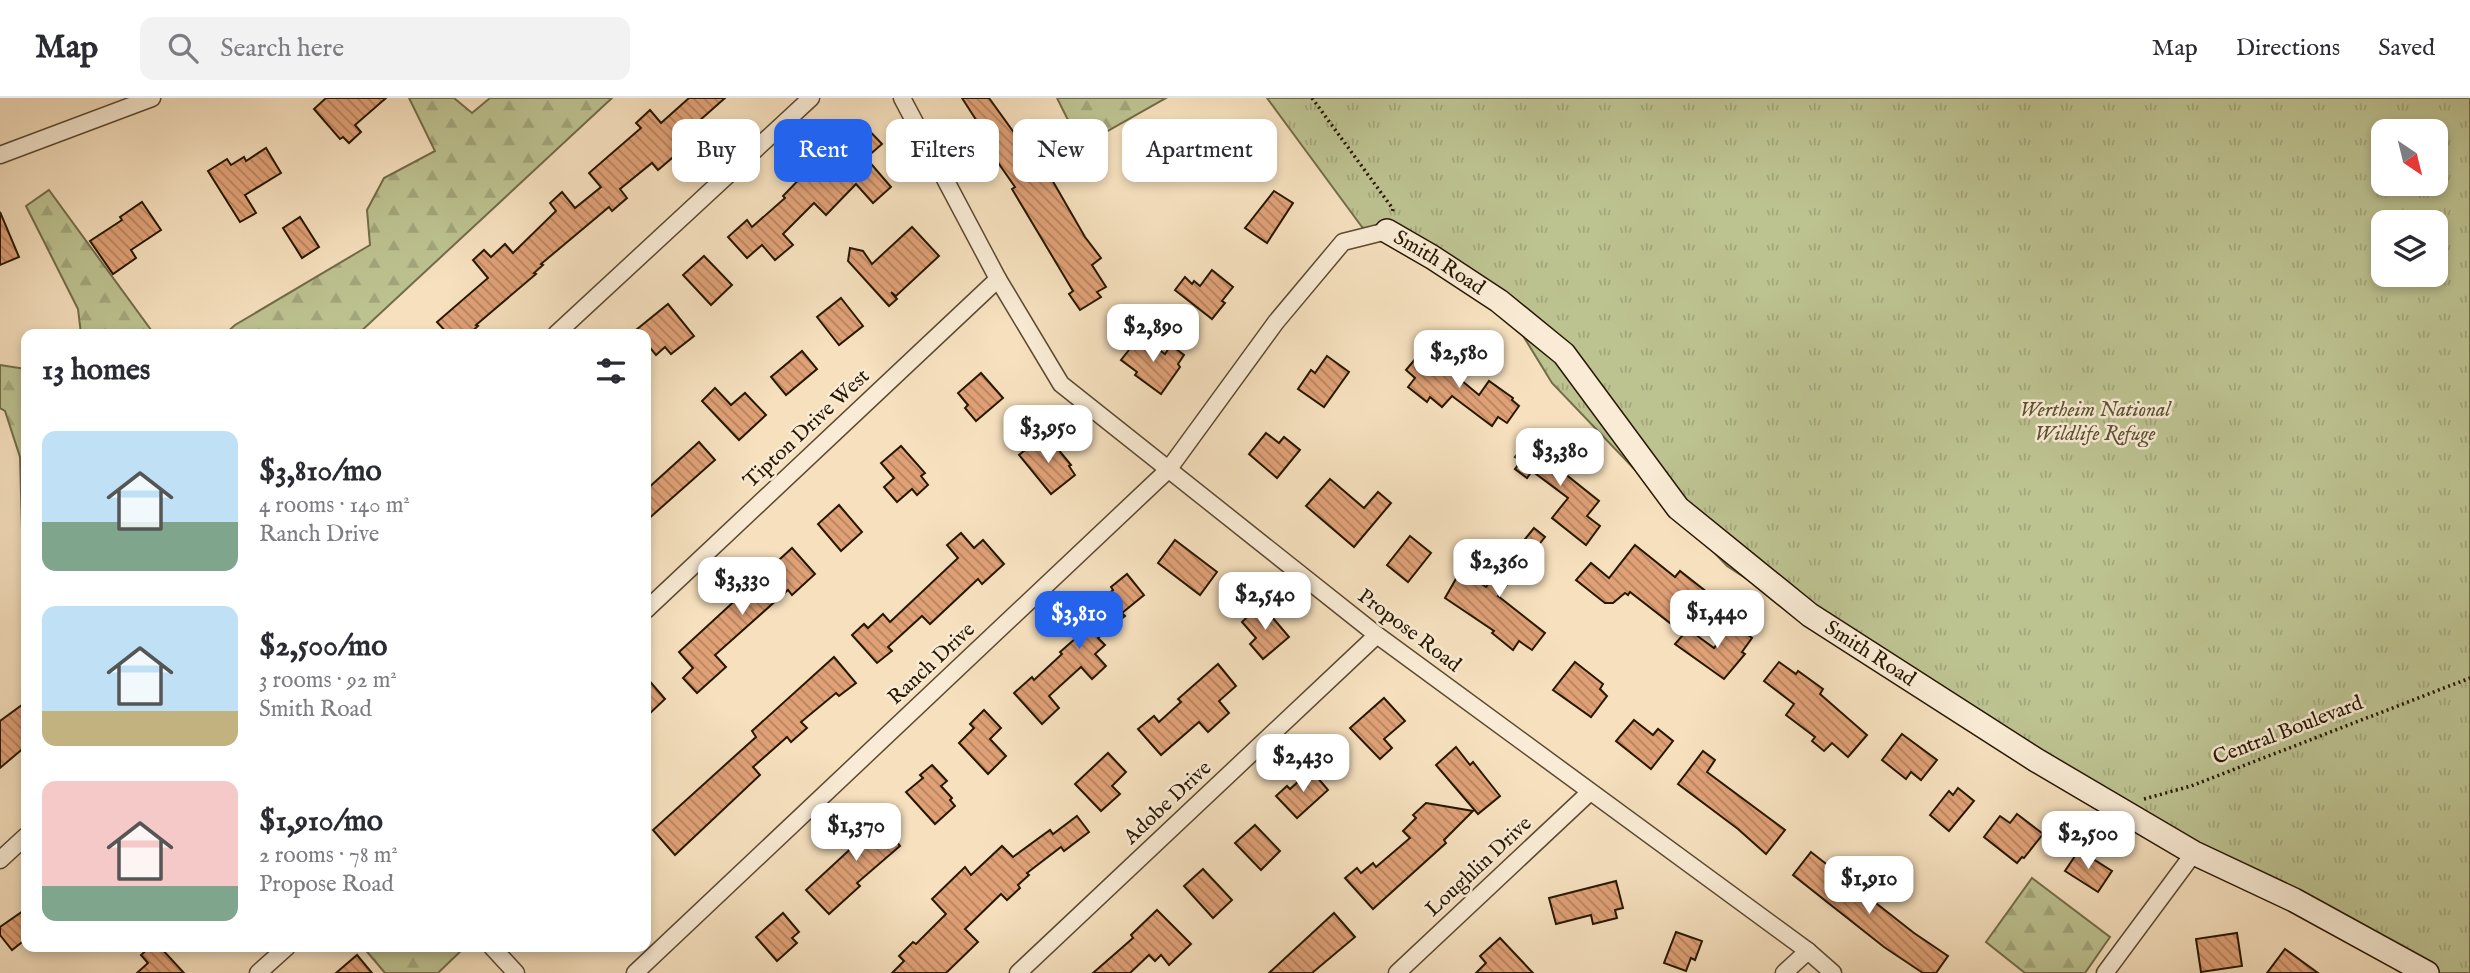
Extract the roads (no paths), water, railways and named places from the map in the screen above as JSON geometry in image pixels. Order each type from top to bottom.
[{"type":"street","points":[[0,155],[152,98]]},
{"type":"street","points":[[561,329],[811,98]]},
{"type":"street","name":"Propose Road","points":[[902,98],[998,279],[1061,384],[1377,635],[1808,951],[1833,973]]},
{"type":"street","name":"Ranch Drive","points":[[635,973],[1168,470],[1276,322],[1343,242],[1387,231]]},
{"type":"street","name":"Smith Road","points":[[1387,231],[1499,301],[1564,354],[1678,508],[1810,615],[2036,760],[2194,853],[2294,900],[2427,973]]},
{"type":"street","name":"Tipton Drive West","points":[[651,605],[998,279]]},
{"type":"street","name":"Adobe Drive","points":[[1018,973],[1377,635]]},
{"type":"street","name":"Loughlin Drive","points":[[1397,973],[1590,792]]},
{"type":"street","points":[[0,860],[21,841]]},
{"type":"street","points":[[2105,973],[2194,853]]},
{"type":"street","points":[[1784,973],[1808,951]]},
{"type":"street","points":[[258,973],[281,952]]},
{"type":"street","points":[[497,952],[516,973]]},
{"type":"park label","name":"Wertheim National Wildlife Refuge","points":[[2095,422]]}]
